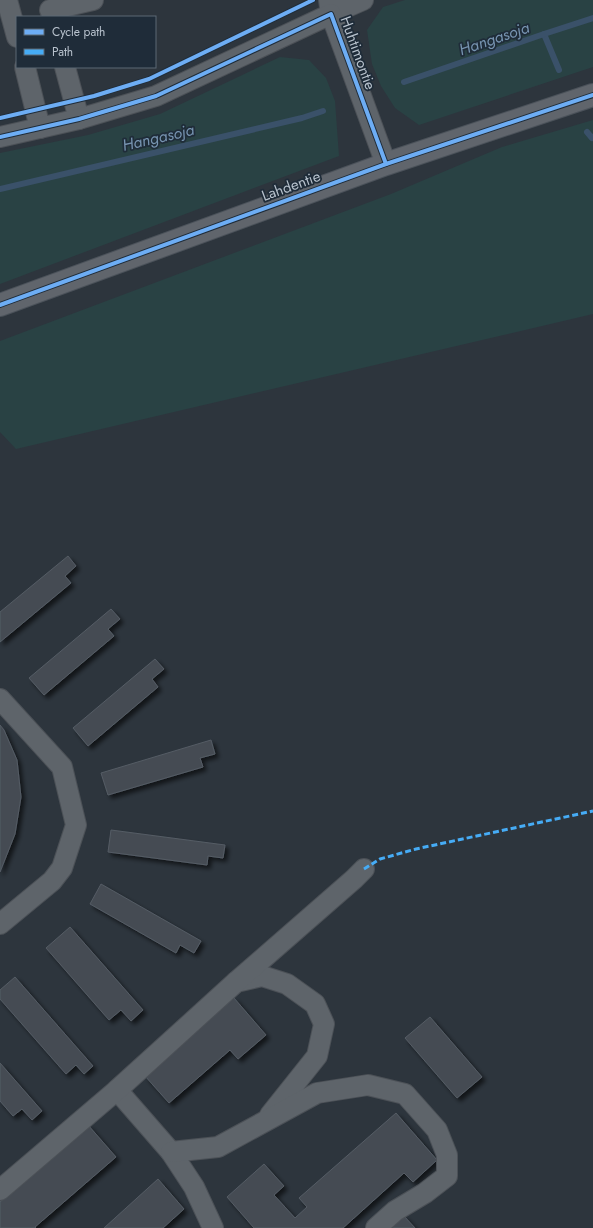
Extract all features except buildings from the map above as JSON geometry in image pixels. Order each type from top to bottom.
[{"type":"main road","name":"Lahdentie","points":[[0,305],[386,164],[593,95]]},
{"type":"street","points":[[7,0],[16,33]]},
{"type":"street","points":[[50,9],[93,0]]},
{"type":"street","name":"Huhtimontie","points":[[0,137],[79,119],[156,96],[330,7],[363,0]]},
{"type":"street","name":"Huhtimontie","points":[[330,7],[386,164]]},
{"type":"street","points":[[25,68],[40,128]]},
{"type":"street","points":[[65,68],[79,119]]},
{"type":"street","points":[[0,699],[62,767],[76,825],[62,868],[52,881],[0,924]]},
{"type":"street","points":[[0,1190],[117,1090],[364,869]]},
{"type":"street","points":[[236,982],[262,976],[287,984],[315,1004],[324,1024],[318,1056],[266,1121]]},
{"type":"street","points":[[171,1152],[218,1147],[317,1093],[368,1085],[405,1094],[437,1130],[447,1155],[446,1176],[425,1193],[395,1211],[376,1228]]},
{"type":"street","points":[[117,1090],[171,1152],[194,1187],[213,1228]]},
{"type":"green space","points":[[405,0],[593,0],[593,67],[419,125],[395,108],[381,86],[372,64],[367,30],[383,7]]},
{"type":"green space","points":[[280,57],[309,60],[326,78],[335,101],[339,156],[0,284],[0,153],[88,135],[160,114]]},
{"type":"green space","points":[[593,120],[593,314],[16,449],[0,432],[0,341],[391,194],[502,147]]},
{"type":"waterway","name":"Hangasoja","points":[[404,82],[593,18]]},
{"type":"waterway","points":[[544,34],[559,70]]},
{"type":"waterway","name":"Hangasoja","points":[[0,189],[302,118],[323,111]]},
{"type":"waterway","points":[[587,132],[592,138],[593,137]]},
{"type":"marked path","points":[[364,869],[380,859],[416,849],[593,811]]},
{"type":"cycle path","points":[[0,118],[94,96],[149,79],[313,0]]},
{"type":"cycle path","points":[[0,137],[79,119],[156,96],[331,14],[386,164]]},
{"type":"cycle path","points":[[0,305],[386,164],[593,95]]}]
